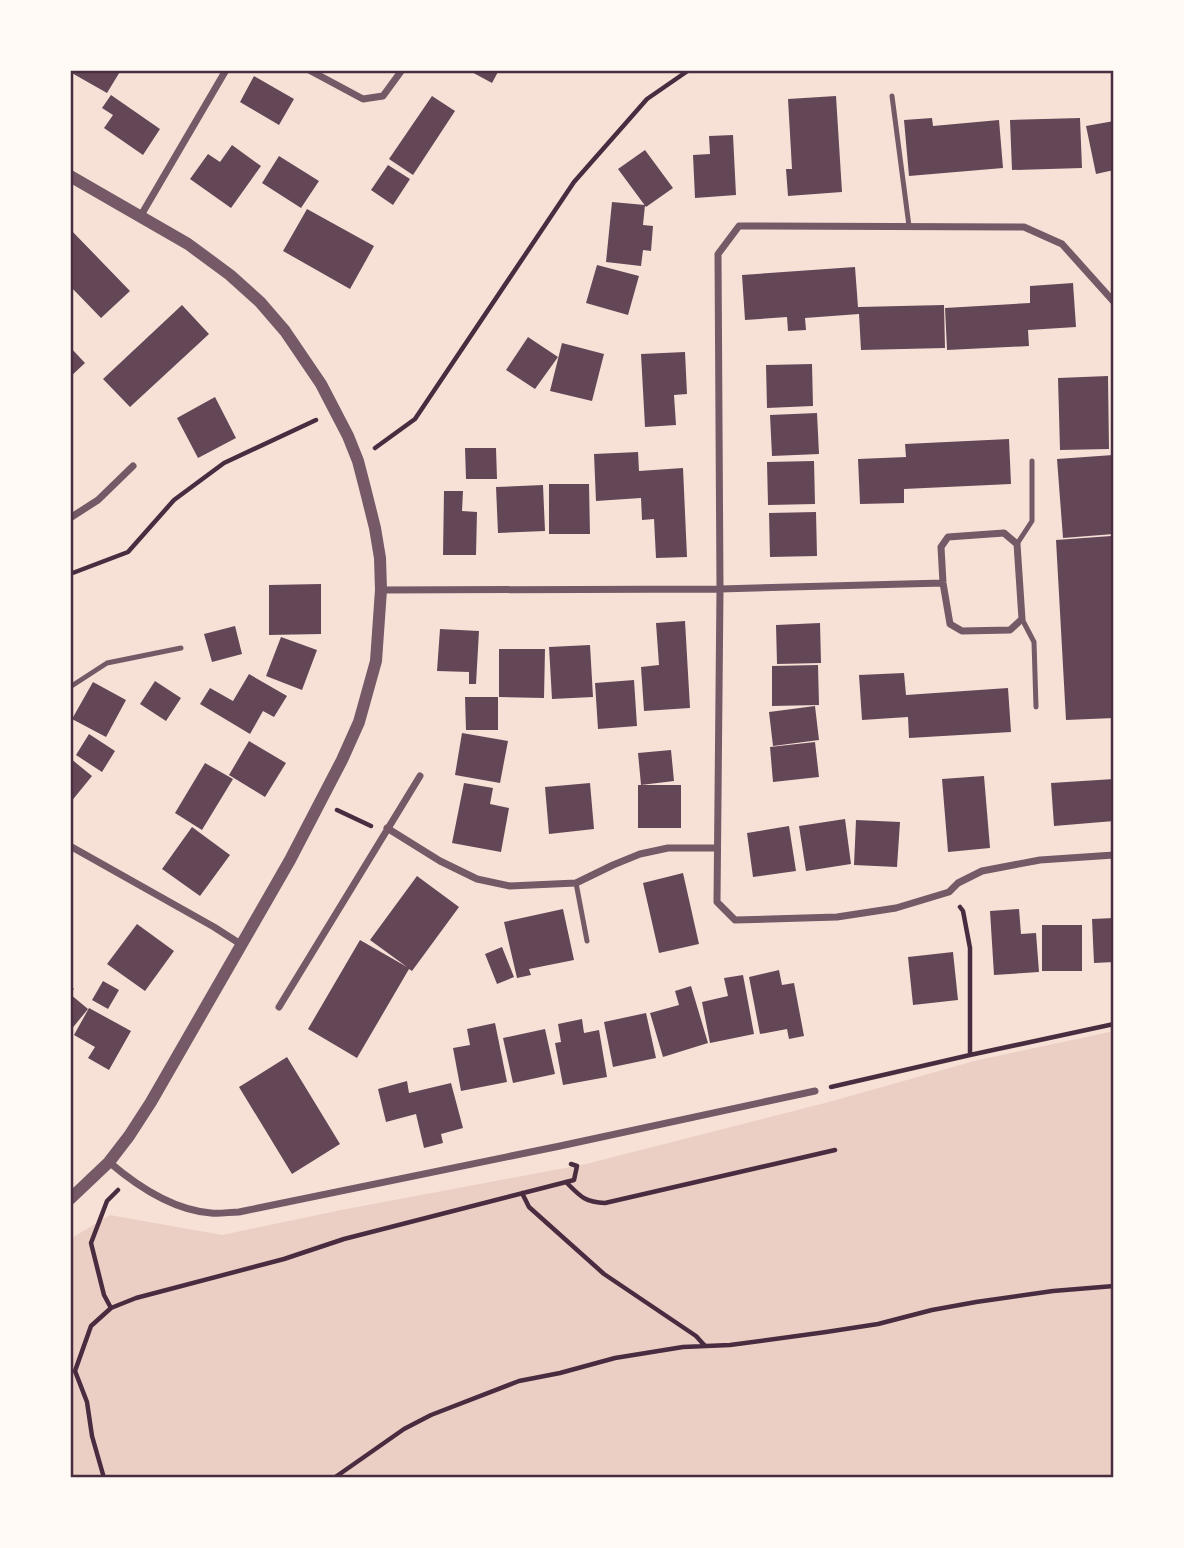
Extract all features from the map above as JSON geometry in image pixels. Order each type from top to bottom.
[{"type":"street","points":[[140,217],[226,70]]},
{"type":"street","points":[[309,70],[363,99],[383,96],[402,70]]},
{"type":"street","points":[[70,176],[188,244],[230,275],[260,302],[303,356],[336,411],[358,461],[375,528],[382,590],[376,661],[371,682],[359,722],[321,802],[151,1102],[109,1162],[70,1199]]},
{"type":"street","points":[[1114,302],[1062,244],[1024,227],[739,226],[718,254],[720,589],[717,902],[735,920],[837,917],[896,908],[949,892],[958,883],[982,871],[1040,860],[1114,855]]},
{"type":"street","points":[[70,518],[97,500],[134,466]]},
{"type":"street","points":[[1004,533],[1017,544],[1022,619],[1010,630],[962,631],[950,624],[943,583],[941,547],[948,537],[1004,533]]},
{"type":"street","points":[[382,590],[720,589],[943,583]]},
{"type":"street","points":[[279,1007],[420,776]]},
{"type":"street","points":[[386,830],[477,880],[510,886],[576,883],[613,865],[668,848],[717,848]]},
{"type":"street","points":[[70,846],[242,945]]},
{"type":"street","points":[[109,1162],[129,1179],[182,1207],[211,1213],[239,1212],[815,1091]]},
{"type":"lane","points":[[892,96],[909,226]]},
{"type":"lane","points":[[1017,544],[1032,521],[1032,461]]},
{"type":"lane","points":[[1022,619],[1034,642],[1036,707]]},
{"type":"lane","points":[[70,687],[107,663],[181,648]]},
{"type":"lane","points":[[576,883],[587,941]]},
{"type":"path","points":[[358,461],[415,419],[574,182],[647,99],[689,70]]},
{"type":"path","points":[[70,574],[128,552],[174,500],[224,463],[336,411]]},
{"type":"path","points":[[321,802],[386,830]]},
{"type":"path","points":[[949,892],[963,911],[970,948],[970,1055]]},
{"type":"path","points":[[815,1091],[1114,1024]]},
{"type":"path","points":[[104,1478],[92,1436],[87,1402],[75,1370],[91,1326],[111,1308],[136,1298],[284,1259],[344,1239],[575,1180],[577,1166],[561,1161],[560,1146]]},
{"type":"path","points":[[566,1182],[580,1196],[592,1202],[605,1203],[835,1150]]},
{"type":"path","points":[[111,1308],[104,1295],[91,1243],[107,1201],[129,1179]]},
{"type":"path","points":[[522,1193],[529,1207],[604,1274],[696,1336],[705,1346]]},
{"type":"path","points":[[334,1478],[404,1429],[431,1415],[519,1381],[615,1358],[683,1347],[730,1345],[826,1332],[878,1324],[976,1302],[1114,1286]]},
{"type":"shaded area","points":[[1114,1031],[1114,1478],[70,1478],[70,1239],[110,1215],[222,1235],[586,1164],[825,1103],[978,1060]]},
{"type":"building","points":[[70,70],[121,70],[107,93]]},
{"type":"building","points":[[468,70],[499,70],[492,83]]},
{"type":"building","points":[[254,76],[294,99],[279,125],[240,102]]},
{"type":"building","points":[[111,95],[160,129],[143,155],[104,128],[113,115],[102,108]]},
{"type":"building","points":[[432,96],[455,111],[413,175],[389,159]]},
{"type":"building","points":[[836,96],[842,192],[788,196],[786,169],[792,169],[788,99]]},
{"type":"building","points":[[932,118],[933,126],[999,120],[1003,168],[909,176],[904,120]]},
{"type":"building","points":[[1080,118],[1082,168],[1012,170],[1010,120]]},
{"type":"building","points":[[1114,121],[1114,170],[1096,174],[1086,126]]},
{"type":"building","points":[[733,135],[736,195],[695,198],[693,155],[710,154],[709,136]]},
{"type":"building","points":[[232,145],[261,166],[231,208],[190,179],[208,154],[220,162]]},
{"type":"building","points":[[645,150],[673,188],[646,207],[618,169]]},
{"type":"building","points":[[279,156],[319,181],[301,208],[262,183]]},
{"type":"building","points":[[388,165],[410,179],[393,205],[371,190]]},
{"type":"building","points":[[612,202],[645,205],[643,225],[653,226],[651,251],[643,250],[641,266],[606,262]]},
{"type":"building","points":[[307,209],[374,246],[350,289],[283,251]]},
{"type":"building","points":[[70,229],[130,291],[101,318],[70,286]]},
{"type":"building","points":[[597,265],[639,276],[628,315],[586,303]]},
{"type":"building","points":[[855,267],[858,307],[944,305],[945,348],[861,350],[859,314],[805,318],[806,330],[788,331],[787,317],[745,320],[742,275]]},
{"type":"building","points":[[1073,283],[1076,327],[1028,330],[1029,346],[947,350],[945,308],[1030,303],[1030,286]]},
{"type":"building","points":[[182,305],[209,334],[130,407],[103,379]]},
{"type":"building","points":[[528,337],[558,357],[535,389],[506,370]]},
{"type":"building","points":[[562,343],[604,354],[592,401],[550,391]]},
{"type":"building","points":[[70,347],[85,363],[70,377]]},
{"type":"building","points":[[685,352],[687,394],[674,395],[676,425],[645,427],[641,354]]},
{"type":"building","points":[[812,364],[813,406],[767,408],[766,365]]},
{"type":"building","points":[[1108,376],[1109,449],[1060,450],[1058,378]]},
{"type":"building","points":[[215,397],[236,438],[198,458],[177,418]]},
{"type":"building","points":[[817,413],[819,454],[772,456],[770,415]]},
{"type":"building","points":[[1009,439],[1011,484],[904,489],[904,503],[860,504],[858,459],[906,457],[905,444]]},
{"type":"building","points":[[465,448],[496,448],[497,479],[466,479]]},
{"type":"building","points":[[638,452],[639,471],[683,468],[687,557],[656,558],[654,519],[642,520],[641,498],[596,501],[594,454]]},
{"type":"building","points":[[1113,455],[1114,534],[1063,538],[1057,459]]},
{"type":"building","points":[[814,461],[815,504],[768,505],[767,462]]},
{"type":"building","points":[[549,484],[589,484],[590,534],[549,534]]},
{"type":"building","points":[[543,485],[545,531],[498,533],[496,487]]},
{"type":"building","points":[[444,491],[463,491],[462,511],[477,512],[476,555],[443,555]]},
{"type":"building","points":[[816,512],[817,556],[770,557],[769,513]]},
{"type":"building","points":[[1111,536],[1114,579],[1114,718],[1066,720],[1056,540]]},
{"type":"building","points":[[321,584],[321,634],[269,635],[269,585]]},
{"type":"building","points":[[685,621],[690,708],[644,711],[641,667],[659,665],[656,623]]},
{"type":"building","points":[[820,623],[821,663],[777,664],[776,625]]},
{"type":"building","points":[[235,626],[242,654],[212,662],[204,634]]},
{"type":"building","points":[[440,629],[479,631],[476,684],[469,684],[469,672],[437,671]]},
{"type":"building","points":[[281,637],[317,650],[302,690],[266,676]]},
{"type":"building","points":[[590,645],[593,697],[552,699],[549,647]]},
{"type":"building","points":[[499,649],[545,649],[544,698],[499,697]]},
{"type":"building","points":[[818,665],[819,705],[772,706],[772,666]]},
{"type":"building","points":[[904,673],[906,695],[1008,688],[1011,732],[909,738],[908,717],[862,720],[859,675]]},
{"type":"building","points":[[249,674],[287,696],[274,717],[263,711],[250,734],[200,704],[210,688],[233,701]]},
{"type":"building","points":[[634,680],[637,726],[598,729],[595,683]]},
{"type":"building","points":[[155,681],[181,698],[166,721],[140,704]]},
{"type":"building","points":[[93,682],[126,700],[106,737],[72,719]]},
{"type":"building","points":[[465,697],[498,697],[498,730],[466,730]]},
{"type":"building","points":[[815,706],[819,740],[773,746],[769,712]]},
{"type":"building","points":[[462,733],[508,741],[500,783],[455,775]]},
{"type":"building","points":[[89,734],[115,751],[102,772],[76,755]]},
{"type":"building","points":[[249,741],[286,763],[265,797],[229,775]]},
{"type":"building","points":[[815,742],[819,777],[773,782],[770,747]]},
{"type":"building","points":[[671,750],[674,781],[641,785],[638,753]]},
{"type":"building","points":[[70,758],[92,776],[70,803]]},
{"type":"building","points":[[205,763],[233,779],[202,830],[175,813]]},
{"type":"building","points":[[984,776],[990,848],[948,852],[942,779]]},
{"type":"building","points":[[1114,779],[1114,821],[1054,826],[1051,783]]},
{"type":"building","points":[[464,783],[493,788],[490,804],[509,808],[501,852],[452,843]]},
{"type":"building","points":[[590,783],[594,829],[549,834],[545,787]]},
{"type":"building","points":[[638,785],[681,785],[681,828],[638,828]]},
{"type":"building","points":[[845,819],[851,864],[806,871],[799,826]]},
{"type":"building","points":[[856,820],[900,822],[897,867],[854,865]]},
{"type":"building","points":[[789,826],[796,871],[753,877],[747,833]]},
{"type":"building","points":[[192,827],[230,855],[200,896],[162,869]]},
{"type":"building","points":[[683,873],[699,944],[659,953],[643,883]]},
{"type":"building","points":[[417,876],[459,907],[412,971],[409,969],[357,1058],[308,1029],[360,940],[407,967],[370,940]]},
{"type":"building","points":[[563,909],[574,960],[529,969],[531,975],[517,978],[504,922]]},
{"type":"building","points":[[1019,909],[1021,934],[1036,933],[1039,972],[994,975],[990,911]]},
{"type":"building","points":[[1114,918],[1114,962],[1094,963],[1092,919]]},
{"type":"building","points":[[137,924],[174,951],[145,991],[107,964]]},
{"type":"building","points":[[1042,925],[1082,925],[1082,971],[1042,971]]},
{"type":"building","points":[[502,947],[514,977],[497,984],[485,954]]},
{"type":"building","points":[[953,952],[958,1000],[913,1005],[908,957]]},
{"type":"building","points":[[779,970],[782,985],[794,983],[804,1036],[789,1039],[787,1029],[760,1034],[749,977]]},
{"type":"building","points":[[743,975],[754,1034],[710,1043],[702,1002],[728,996],[724,978]]},
{"type":"building","points":[[103,981],[119,990],[108,1009],[92,1000]]},
{"type":"building","points":[[691,986],[708,1043],[663,1057],[650,1013],[679,1005],[675,991]]},
{"type":"building","points":[[70,994],[88,1009],[70,1031]]},
{"type":"building","points":[[89,1008],[131,1031],[109,1070],[88,1058],[95,1047],[74,1035]]},
{"type":"building","points":[[646,1013],[656,1058],[613,1067],[604,1022]]},
{"type":"building","points":[[582,1019],[584,1033],[599,1030],[607,1077],[563,1085],[555,1043],[561,1042],[558,1024]]},
{"type":"building","points":[[495,1023],[507,1082],[461,1091],[453,1048],[470,1045],[467,1029]]},
{"type":"building","points":[[545,1029],[555,1074],[513,1083],[503,1038]]},
{"type":"building","points":[[287,1057],[340,1144],[292,1174],[239,1087]]},
{"type":"building","points":[[407,1081],[409,1093],[451,1083],[463,1128],[441,1134],[443,1143],[424,1148],[416,1114],[386,1122],[378,1089]]}]
